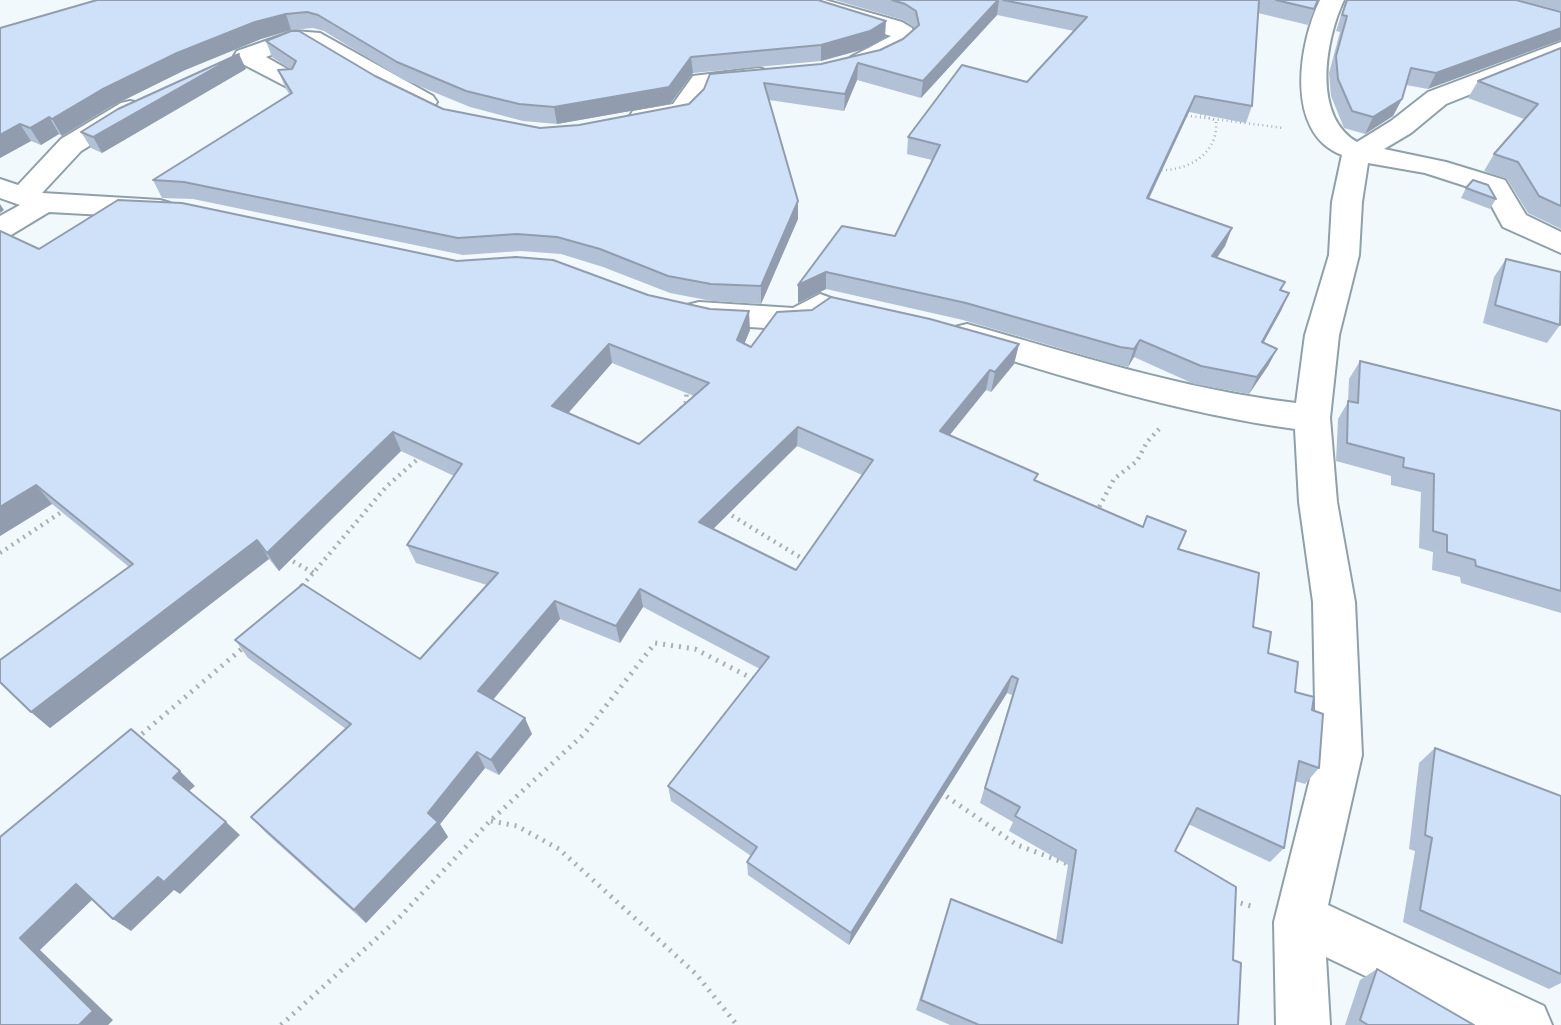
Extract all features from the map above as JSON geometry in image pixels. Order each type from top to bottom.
[{"type":"street","points":[[800,0],[893,27],[903,33],[904,39],[894,48],[840,67]]},
{"type":"street","points":[[1332,0],[1313,55],[1315,102],[1322,125],[1339,143],[1356,154],[1419,163],[1495,186],[1514,221],[1561,244]]},
{"type":"street","points":[[287,79],[234,61],[295,38],[311,38],[390,85],[447,113]]},
{"type":"street","points":[[1303,1025],[1299,920],[1339,755],[1334,602],[1318,502],[1312,418],[1322,335],[1344,255],[1347,202],[1356,154],[1401,127],[1437,98],[1561,49]]},
{"type":"street","points":[[620,121],[681,112],[690,104],[696,85],[702,81],[782,72]]},
{"type":"street","points":[[0,229],[22,195],[71,145],[150,98]]},
{"type":"street","points":[[22,195],[192,211]]},
{"type":"street","points":[[675,308],[712,316],[799,319],[825,302],[853,309]]},
{"type":"street","points":[[934,327],[1088,372],[1226,407],[1312,418]]},
{"type":"street","points":[[1299,920],[1525,1025]]},
{"type":"path","points":[[1148,167],[1164,171],[1180,168],[1199,159],[1213,145],[1219,130],[1216,121],[1192,109]]},
{"type":"path","points":[[1173,113],[1216,121],[1283,128],[1322,125]]},
{"type":"path","points":[[678,413],[686,402],[688,374],[695,346],[712,316]]},
{"type":"path","points":[[1094,518],[1114,479],[1137,461],[1147,442],[1174,410],[1191,396]]},
{"type":"path","points":[[296,592],[387,486],[425,452]]},
{"type":"path","points":[[718,506],[797,558],[820,568]]},
{"type":"path","points":[[0,553],[67,508]]},
{"type":"path","points":[[282,555],[314,573]]},
{"type":"path","points":[[126,748],[251,641]]},
{"type":"path","points":[[281,1025],[398,919],[490,821],[526,791],[583,734],[656,643],[676,642],[718,658],[765,686]]},
{"type":"path","points":[[939,791],[1007,840],[1051,861],[1075,864]]},
{"type":"path","points":[[490,821],[517,826],[559,849],[696,974],[737,1025]]},
{"type":"path","points":[[1227,899],[1299,920]]},
{"type":"building","points":[[97,0],[818,0],[886,21],[870,31],[821,45],[691,57],[669,87],[554,107],[519,104],[466,91],[397,62],[318,15],[307,12],[286,14],[255,22],[177,53],[101,90],[52,119],[49,117],[30,128],[20,124],[0,135],[0,28]]},
{"type":"building","points":[[892,0],[998,0],[923,81],[858,63],[845,94],[764,83],[798,201],[761,286],[711,284],[668,276],[600,249],[557,237],[517,234],[458,238],[184,182],[153,180],[292,93],[278,70],[292,69],[296,61],[266,41],[291,31],[299,31],[375,76],[443,109],[540,128],[579,125],[689,104],[704,89],[710,74],[821,64],[880,50],[903,39],[919,25],[916,11]]},
{"type":"building","points":[[1003,0],[1259,0],[1252,106],[1195,96],[1147,198],[1232,228],[1212,256],[1285,282],[1280,290],[1289,293],[1262,342],[1277,349],[1257,377],[1201,366],[1140,340],[1134,349],[1120,347],[966,303],[826,272],[798,285],[842,226],[895,236],[940,145],[908,137],[962,65],[1027,82],[1087,17]]},
{"type":"building","points":[[1276,0],[1318,0],[1314,9]]},
{"type":"building","points":[[1347,0],[1516,0],[1561,12],[1561,28],[1436,73],[1411,68],[1402,99],[1373,117],[1352,111],[1338,79],[1336,56],[1347,16],[1342,15]]},
{"type":"building","points":[[1561,48],[1561,206],[1539,196],[1518,162],[1494,154],[1538,104],[1478,81]]},
{"type":"building","points":[[239,54],[93,137],[81,132],[118,109]]},
{"type":"building","points":[[1473,180],[1488,185],[1496,199],[1466,188]]},
{"type":"building","points":[[118,200],[182,203],[457,261],[516,257],[553,260],[648,295],[710,309],[749,311],[737,340],[751,347],[777,312],[812,310],[831,297],[930,319],[1019,344],[995,372],[990,370],[940,431],[1038,474],[1034,480],[1143,527],[1147,516],[1186,531],[1178,549],[1259,573],[1253,627],[1271,632],[1268,653],[1298,662],[1295,692],[1314,697],[1312,710],[1323,714],[1319,768],[1299,761],[1284,848],[1197,808],[1175,851],[1236,887],[1233,960],[1241,963],[1238,1025],[979,1025],[921,1000],[951,899],[1062,943],[1076,850],[1015,816],[1020,807],[985,788],[1018,679],[1012,676],[851,933],[747,862],[757,847],[668,786],[769,657],[640,589],[616,626],[555,601],[478,691],[525,718],[491,760],[477,752],[428,813],[438,822],[354,910],[251,817],[351,724],[235,640],[303,584],[420,659],[498,573],[407,545],[462,464],[393,432],[267,553],[257,540],[31,712],[0,682],[0,660],[133,564],[36,485],[0,507],[0,231],[39,249]],"holes":[[[609,344],[709,383],[639,444],[552,406]],[[798,427],[873,460],[796,570],[699,522]]]},
{"type":"building","points":[[1506,259],[1561,272],[1560,325],[1495,305]]},
{"type":"building","points":[[1360,361],[1561,411],[1561,591],[1476,566],[1475,560],[1447,552],[1447,535],[1433,531],[1434,474],[1403,467],[1404,458],[1347,443],[1348,401],[1358,403]]},
{"type":"building","points":[[131,729],[180,771],[173,778],[226,822],[164,882],[158,877],[113,919],[76,884],[20,938],[93,1011],[79,1025],[0,1025],[0,837]]},
{"type":"building","points":[[1435,748],[1561,796],[1561,974],[1420,910],[1432,838],[1425,835]]},
{"type":"building","points":[[1377,969],[1474,1025],[1368,1025],[1360,1020]]}]
